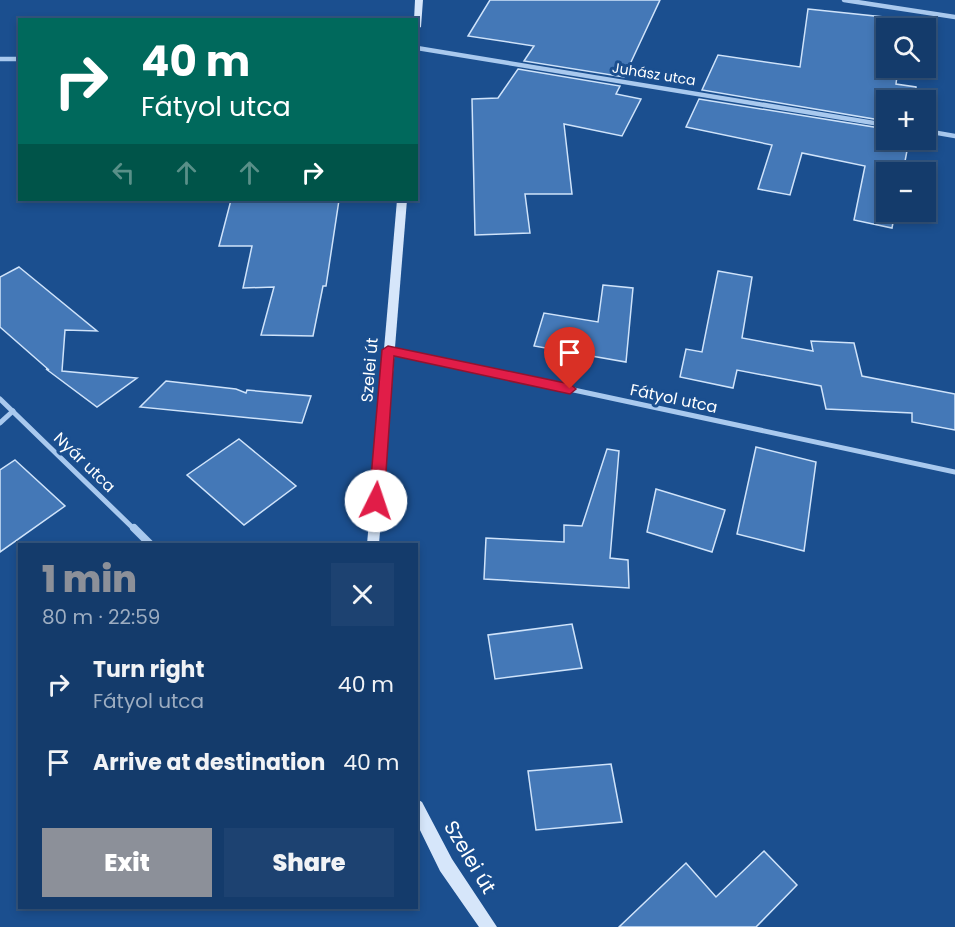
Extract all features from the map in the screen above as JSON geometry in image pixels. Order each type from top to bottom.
[{"type":"main road","points":[[418,18],[419,0]]},
{"type":"main road","name":"Szelei út","points":[[373,543],[402,201]]},
{"type":"main road","name":"Szelei út","points":[[418,809],[446,865],[489,927]]},
{"type":"street","points":[[844,0],[955,17]]},
{"type":"street","name":"Juhász utca","points":[[418,48],[876,123]]},
{"type":"street","points":[[0,59],[18,59]]},
{"type":"street","points":[[936,133],[955,136]]},
{"type":"street","name":"Fátyol utca","points":[[388,350],[955,472]]},
{"type":"street","name":"Nyár utca","points":[[0,399],[149,543]]},
{"type":"street","points":[[0,423],[13,411]]},
{"type":"building","points":[[490,0],[660,0],[624,77],[524,61],[534,46],[468,36]]},
{"type":"building","points":[[808,9],[894,18],[876,18],[876,78],[897,78],[896,84],[916,87],[916,90],[876,90],[876,119],[702,90],[718,55],[800,67]]},
{"type":"building","points":[[518,69],[620,86],[616,94],[641,99],[622,136],[564,124],[572,194],[525,194],[530,233],[475,235],[472,99],[498,98]]},
{"type":"building","points":[[699,99],[876,127],[876,150],[907,150],[905,162],[876,162],[876,222],[893,222],[892,228],[854,220],[865,166],[802,153],[790,195],[758,189],[772,145],[686,127]]},
{"type":"building","points":[[231,201],[339,201],[326,286],[323,286],[313,336],[261,335],[274,287],[243,288],[252,246],[219,246]]},
{"type":"building","points":[[19,267],[97,331],[65,330],[62,371],[137,378],[97,407],[46,369],[49,370],[0,327],[0,277]]},
{"type":"building","points":[[718,271],[752,277],[742,338],[813,351],[811,341],[854,343],[862,376],[955,394],[955,430],[912,422],[912,413],[826,409],[821,386],[737,370],[733,388],[680,377],[686,349],[702,352]]},
{"type":"building","points":[[603,285],[633,288],[626,362],[534,346],[544,313],[598,322]]},
{"type":"building","points":[[166,381],[236,389],[246,393],[247,390],[311,396],[302,423],[140,407]]},
{"type":"building","points":[[239,439],[296,486],[244,525],[187,475]]},
{"type":"building","points":[[756,447],[816,462],[804,551],[737,534]]},
{"type":"building","points":[[607,449],[619,451],[610,558],[628,560],[629,588],[484,579],[486,538],[564,542],[564,525],[582,526]]},
{"type":"building","points":[[15,460],[65,506],[0,552],[0,470]]},
{"type":"building","points":[[656,489],[725,510],[712,552],[647,532]]},
{"type":"building","points":[[572,624],[582,668],[495,679],[488,635]]},
{"type":"building","points":[[611,764],[622,822],[536,830],[528,771]]},
{"type":"building","points":[[764,851],[797,885],[756,927],[619,927],[686,863],[716,897]]},
{"type":"route","points":[[376,501],[388,350],[570,389]]}]
